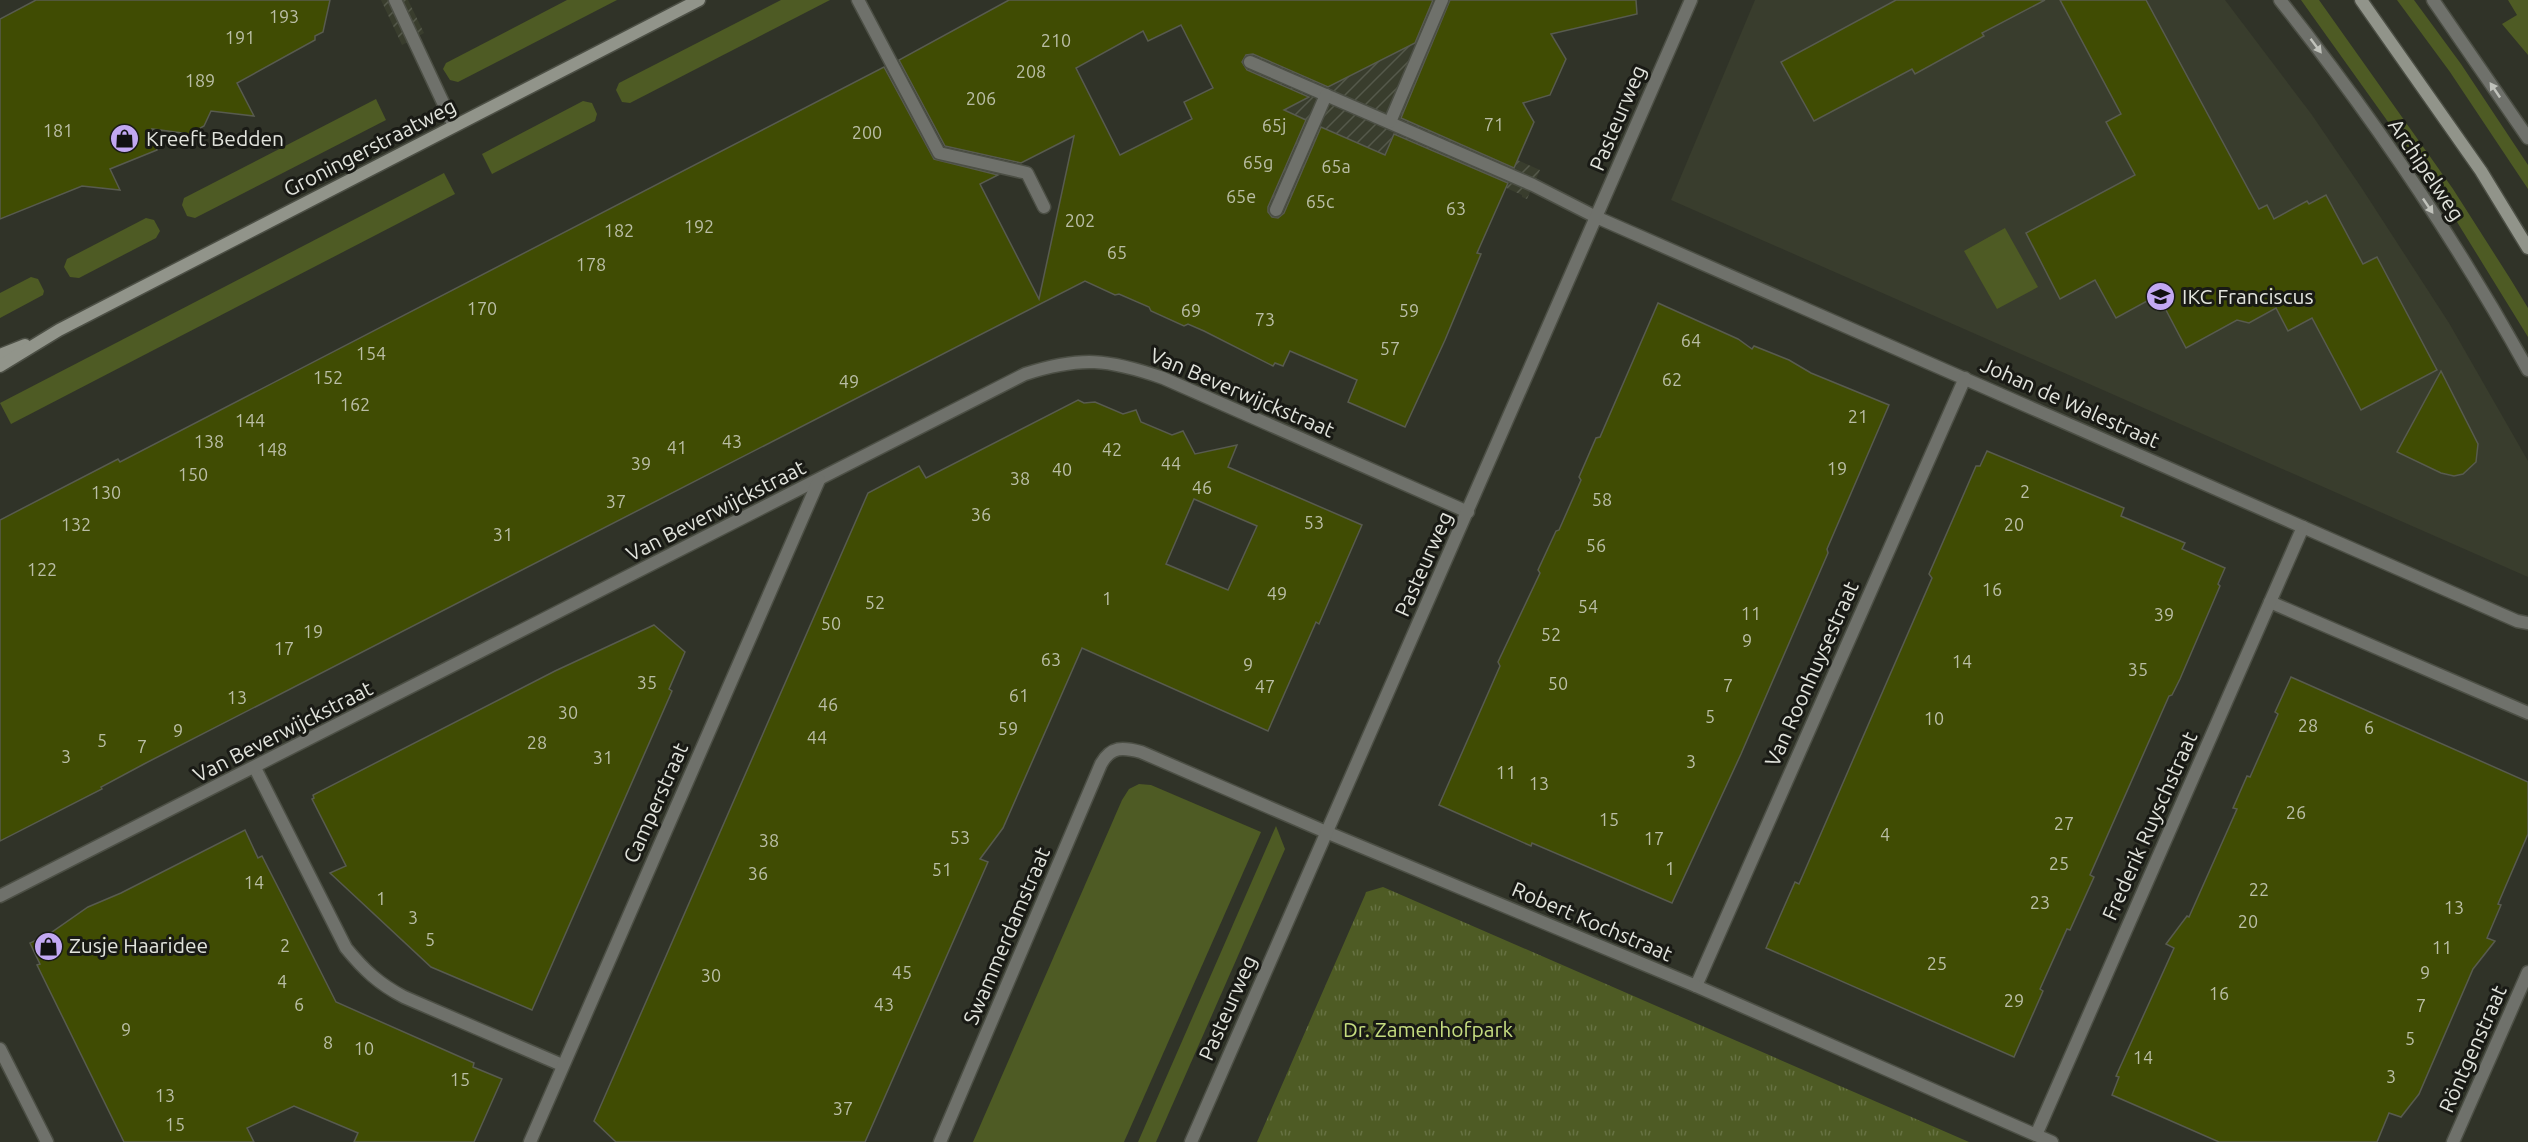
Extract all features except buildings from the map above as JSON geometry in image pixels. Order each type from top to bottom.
[{"type":"main road","name":"Groningerstraatweg","points":[[0,366],[59,330],[699,0]]},
{"type":"main road","name":"Archipelweg","points":[[2361,3],[2425,89],[2528,248]]},
{"type":"main road","name":"Groningerstraatweg","points":[[0,355],[59,330]]},
{"type":"street","points":[[394,0],[454,126]]},
{"type":"street","points":[[858,0],[939,153],[1027,173],[1044,207]]},
{"type":"street","points":[[1389,123],[1442,0]]},
{"type":"street","name":"Pasteurweg","points":[[1191,1142],[1690,0]]},
{"type":"street","name":"Archipelweg","points":[[2280,0],[2318,49],[2401,166],[2484,291],[2528,370]]},
{"type":"street","points":[[2433,0],[2528,138]]},
{"type":"street","name":"Johan de Walestraat","points":[[1250,62],[1533,185],[1596,217],[2517,621],[2528,623]]},
{"type":"street","points":[[1276,210],[1326,95]]},
{"type":"street","name":"Van Beverwijckstraat","points":[[0,896],[1025,374],[1058,363],[1091,361],[1127,366],[1163,378],[1468,512]]},
{"type":"street","name":"Van Roonhuysestraat","points":[[1696,986],[1965,378]]},
{"type":"street","name":"Camperstraat","points":[[530,1142],[819,480]]},
{"type":"street","name":"Frederik Ruyschstraat","points":[[2035,1139],[2303,527]]},
{"type":"street","points":[[2270,602],[2528,713]]},
{"type":"street","name":"Robert Kochstraat","points":[[1115,749],[1126,747],[1141,752],[1326,832],[1696,986],[2035,1139],[2052,1142]]},
{"type":"street","name":"Swammerdamstraat","points":[[940,1142],[1101,764],[1107,753],[1115,749]]},
{"type":"street","points":[[255,768],[346,948],[364,971],[383,986],[404,997],[562,1065]]},
{"type":"street","name":"Röntgenstraat","points":[[2453,1142],[2528,972]]},
{"type":"street","points":[[0,1049],[47,1142]]},
{"type":"shaded area","points":[[381,0],[408,0],[424,33],[402,45]]},
{"type":"shaded area","points":[[1244,0],[1451,0],[1404,110],[1540,170],[1527,199],[1392,137],[1342,254],[1180,181],[1237,60],[1253,52]]},
{"type":"shaded area","name":"IKC Franciscus","points":[[1755,0],[2225,0],[2312,115],[2361,187],[2449,323],[2528,461],[2528,577],[1671,200]]},
{"type":"green space","points":[[567,0],[617,0],[458,82],[450,80],[443,69],[446,63]]},
{"type":"green space","points":[[781,0],[830,0],[630,103],[622,102],[616,90],[619,83]]},
{"type":"green space","points":[[2301,0],[2319,0],[2453,189],[2528,308],[2528,337],[2441,196]]},
{"type":"green space","points":[[2397,0],[2414,0],[2461,64],[2528,165],[2528,189],[2450,72]]},
{"type":"green space","points":[[2508,0],[2528,0],[2528,55],[2502,24],[2517,15]]},
{"type":"green space","points":[[376,99],[386,120],[195,218],[187,216],[182,205],[184,198]]},
{"type":"green space","points":[[583,101],[592,103],[597,114],[595,121],[492,174],[482,154]]},
{"type":"green space","points":[[444,173],[455,194],[11,424],[0,403]]},
{"type":"green space","points":[[146,218],[154,220],[160,231],[156,238],[79,278],[70,277],[64,267],[67,259]]},
{"type":"green space","points":[[2005,228],[2038,287],[1997,309],[1964,251]]},
{"type":"green space","points":[[31,277],[38,279],[44,291],[43,295],[0,318],[0,293]]},
{"type":"green space","points":[[1139,784],[1151,785],[1261,832],[1124,1142],[973,1142],[1122,800],[1129,789]]},
{"type":"green space","points":[[1276,826],[1285,849],[1156,1142],[1138,1142]]},
{"type":"green space","name":"Dr. Zamenhofpark","points":[[1383,887],[1969,1142],[1257,1142],[1366,892]]},
{"type":"place","name":"Kreeft Bedden","points":[[125,139]]},
{"type":"place","name":"IKC Franciscus","points":[[2161,297]]},
{"type":"place","name":"Zusje Haaridee","points":[[48,946]]}]
